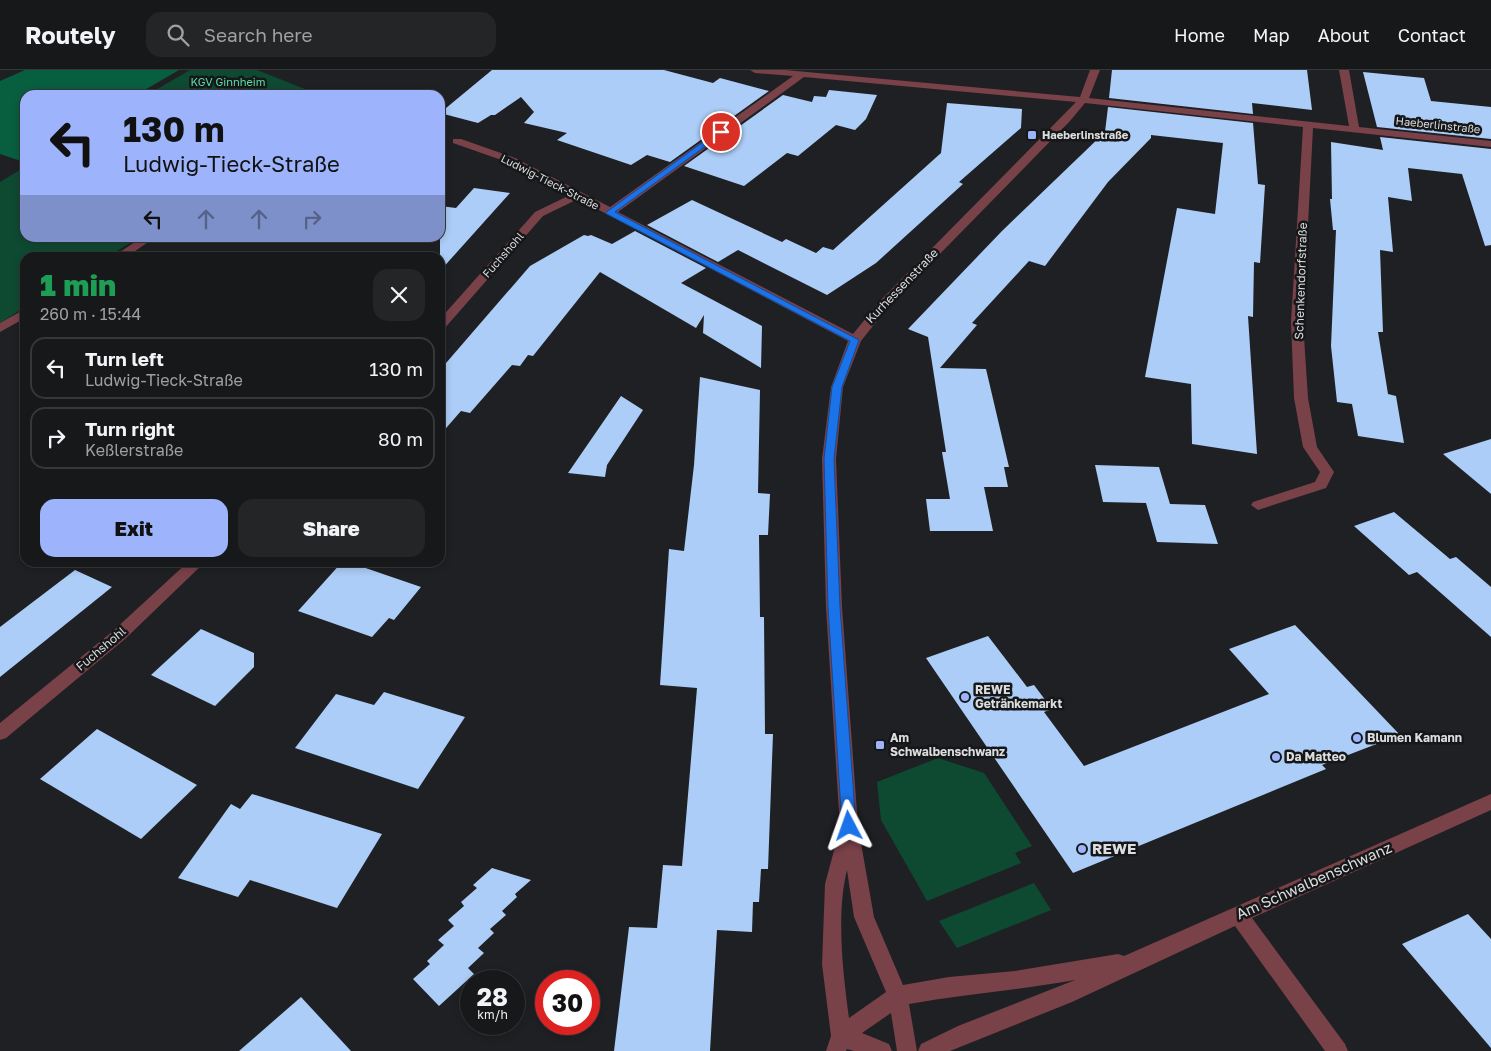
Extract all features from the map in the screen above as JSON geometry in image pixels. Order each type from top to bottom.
[{"type":"street","name":"Haeberlinstraße","points":[[755,70],[1084,100],[1491,144]]},
{"type":"street","name":"Kurhessenstraße","points":[[907,1051],[898,996],[864,917],[849,826],[834,607],[829,459],[837,387],[855,340],[884,304],[1084,100],[1092,83],[1095,70]]},
{"type":"street","points":[[1344,70],[1354,129]]},
{"type":"street","points":[[609,213],[801,75]]},
{"type":"street","name":"Schenkendorfstraße","points":[[1258,505],[1321,484],[1327,472],[1310,447],[1300,398],[1297,322],[1308,125]]},
{"type":"street","name":"Ludwig-Tieck-Straße","points":[[456,141],[511,160],[576,196],[855,340]]},
{"type":"street","name":"Fuchshohl","points":[[445,320],[539,214],[576,196]]},
{"type":"street","points":[[126,252],[142,242]]},
{"type":"street","points":[[0,328],[20,316]]},
{"type":"street","name":"Fuchshohl","points":[[0,733],[119,634],[193,567]]},
{"type":"street","name":"Am Schwalbenschwanz","points":[[928,1051],[966,1033],[1065,995],[1238,914],[1491,802]]},
{"type":"street","name":"Kurhessenstraße","points":[[838,1044],[832,964],[834,884],[849,826]]},
{"type":"street","points":[[1238,914],[1338,1051]]},
{"type":"street","name":"Am Schwalbenschwanz","points":[[838,1044],[898,996],[949,987],[1015,982],[1137,960]]},
{"type":"street","points":[[838,1044],[882,1051]]},
{"type":"green space","points":[[25,70],[179,70],[145,90],[20,90],[20,161],[0,154],[0,81]]},
{"type":"green space","name":"KGV Ginnheim","points":[[190,70],[257,70],[307,90],[156,90]]},
{"type":"green space","points":[[20,170],[20,242],[132,242],[115,252],[20,252],[20,310],[0,323],[0,182]]},
{"type":"green space","points":[[938,758],[984,773],[1032,846],[1015,853],[1021,863],[927,901],[881,820],[877,782]]},
{"type":"green space","points":[[1034,883],[1051,910],[957,948],[939,921]]},
{"type":"building","points":[[492,70],[664,70],[713,83],[720,78],[769,91],[670,162],[647,155],[631,165],[557,140],[567,133],[524,123],[534,112],[521,97],[495,115],[491,115],[478,123],[445,114],[445,109]]},
{"type":"building","points":[[1112,70],[1307,70],[1312,110],[1252,103],[1253,114],[1109,98]]},
{"type":"building","points":[[1363,72],[1424,78],[1431,101],[1491,107],[1491,139],[1377,127]]},
{"type":"building","points":[[829,90],[877,95],[866,119],[855,130],[836,125],[798,156],[787,153],[744,186],[684,166],[783,95],[812,102],[814,96],[826,97]]},
{"type":"building","points":[[947,103],[1022,109],[1021,128],[959,182],[963,184],[876,263],[827,295],[738,250],[718,262],[647,225],[692,200],[782,242],[786,239],[816,253],[823,247],[833,250],[941,153]]},
{"type":"building","points":[[1108,107],[1253,123],[1258,184],[1265,185],[1260,263],[1254,262],[1253,317],[1248,316],[1257,454],[1192,444],[1191,384],[1145,377],[1177,208],[1215,214],[1223,143],[1151,135],[1151,138],[1108,182],[1045,266],[1029,261],[972,323],[977,325],[940,368],[986,369],[1009,467],[1004,467],[1008,487],[984,487],[993,531],[930,531],[926,499],[950,499],[942,452],[946,452],[928,337],[908,329],[1002,231],[1105,132]]},
{"type":"building","points":[[1380,137],[1491,149],[1491,245],[1485,246],[1462,174],[1408,168],[1412,201],[1388,197],[1393,252],[1380,250],[1383,332],[1378,332],[1388,394],[1396,396],[1404,443],[1358,436],[1352,404],[1337,402],[1331,346],[1336,230],[1333,230],[1330,199],[1332,199],[1331,142],[1383,150]]},
{"type":"building","points":[[474,188],[510,193],[445,265],[445,252],[440,252],[440,242],[445,242],[445,207],[456,208]]},
{"type":"building","points":[[635,231],[706,268],[681,283],[762,326],[761,368],[703,333],[704,315],[696,328],[600,272],[533,356],[528,355],[520,366],[512,365],[470,413],[461,411],[445,429],[445,364],[530,266],[584,235],[591,235],[612,244]]},
{"type":"building","points":[[700,377],[760,390],[758,493],[770,494],[768,535],[759,535],[760,617],[764,617],[765,734],[773,734],[768,869],[761,869],[759,902],[753,902],[752,932],[717,930],[710,1051],[614,1051],[629,927],[657,928],[663,865],[682,866],[697,688],[660,685],[669,549],[684,551],[694,465]]},
{"type":"building","points":[[621,396],[643,410],[607,465],[605,477],[568,473]]},
{"type":"building","points":[[1491,439],[1491,494],[1443,454]]},
{"type":"building","points":[[1095,465],[1159,467],[1170,504],[1205,505],[1218,544],[1157,542],[1146,503],[1103,502]]},
{"type":"building","points":[[1394,512],[1450,559],[1456,557],[1491,587],[1491,637],[1417,572],[1409,575],[1354,526]]},
{"type":"building","points":[[338,567],[363,567],[421,587],[394,620],[389,618],[372,637],[298,611]]},
{"type":"building","points":[[75,570],[112,587],[0,677],[0,627]]},
{"type":"building","points":[[1295,625],[1400,735],[1322,765],[1326,769],[1073,873],[926,658],[988,636],[1027,687],[1034,685],[1052,709],[1044,712],[1084,766],[1269,694],[1229,649]]},
{"type":"building","points":[[201,629],[254,653],[254,667],[215,706],[151,675]]},
{"type":"building","points":[[384,692],[465,717],[418,789],[295,748],[336,694],[374,705]]},
{"type":"building","points":[[97,729],[197,785],[141,839],[40,779]]},
{"type":"building","points":[[252,794],[382,834],[337,908],[250,880],[238,897],[178,878],[231,804],[240,809]]},
{"type":"building","points":[[492,868],[531,880],[515,894],[517,897],[502,911],[506,915],[490,929],[494,933],[478,948],[484,953],[468,968],[470,970],[460,970],[460,987],[439,1006],[413,979],[430,964],[427,961],[444,945],[438,940],[454,926],[448,920],[464,906],[461,902],[477,888],[473,885]]},
{"type":"building","points":[[1468,914],[1491,939],[1491,1048],[1402,944]]},
{"type":"building","points":[[301,997],[351,1051],[239,1051]]},
{"type":"place","name":"Haeberlinstraße","points":[[1032,135]]},
{"type":"place","name":"REWE Getränkemarkt","points":[[965,697]]},
{"type":"place","name":"Blumen Kamann","points":[[1357,738]]},
{"type":"place","name":"Am Schwalbenschwanz","points":[[880,745]]},
{"type":"place","name":"Da Matteo","points":[[1276,757]]},
{"type":"place","name":"REWE","points":[[1082,849]]},
{"type":"route","points":[[721,132],[609,213],[855,340],[837,387],[829,459],[834,607],[849,826]]}]
